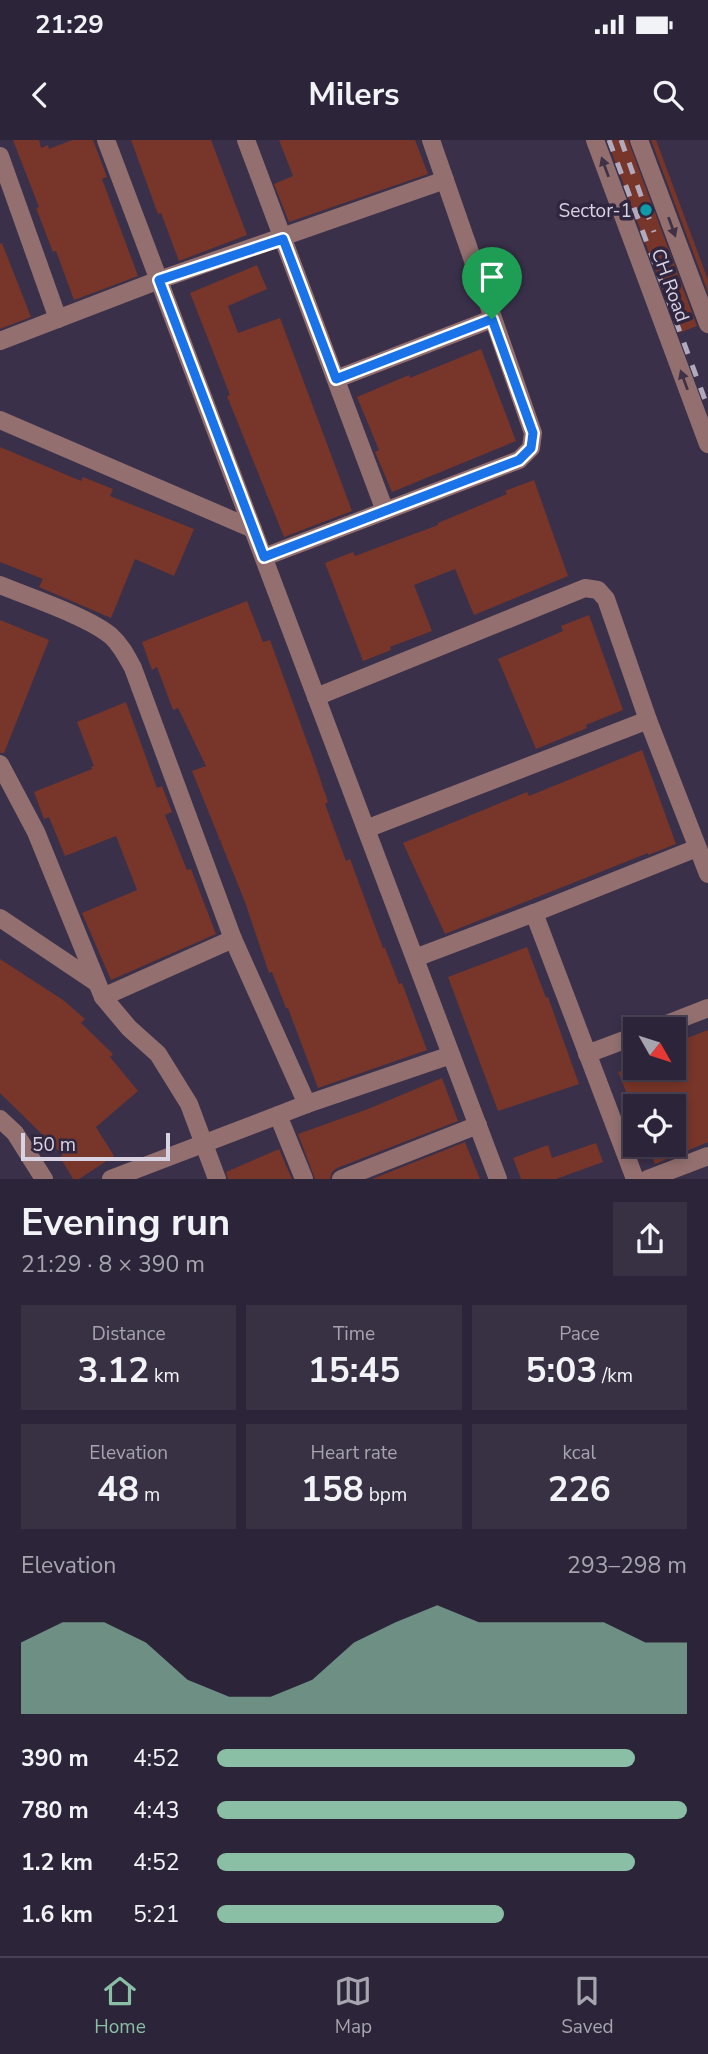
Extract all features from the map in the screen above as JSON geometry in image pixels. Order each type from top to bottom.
[{"type":"street","points":[[107,140],[498,1179]]},
{"type":"street","points":[[246,140],[385,511]]},
{"type":"street","points":[[264,557],[519,460],[531,448],[533,433],[431,140]]},
{"type":"street","name":"CH Road","points":[[595,140],[708,444]]},
{"type":"street","name":"CH Road","points":[[639,140],[708,324]]},
{"type":"street","points":[[0,156],[58,318]]},
{"type":"street","points":[[0,341],[159,280],[283,239],[445,180]]},
{"type":"street","points":[[336,379],[492,319]]},
{"type":"street","points":[[0,420],[253,529]]},
{"type":"street","points":[[0,585],[87,621],[111,636],[123,651],[133,668],[233,939],[307,1104]]},
{"type":"street","points":[[317,697],[584,588],[598,590],[606,599],[648,720],[708,874]]},
{"type":"street","points":[[366,829],[648,720]]},
{"type":"street","points":[[0,764],[36,832],[100,990],[129,1028],[158,1054],[189,1104],[217,1179]]},
{"type":"street","points":[[415,958],[697,848]]},
{"type":"street","points":[[534,913],[635,1179]]},
{"type":"street","points":[[0,918],[100,990]]},
{"type":"street","points":[[100,990],[233,939]]},
{"type":"street","points":[[686,1017],[708,1009]]},
{"type":"street","points":[[587,1054],[623,1040]]},
{"type":"street","points":[[111,1179],[133,1175],[204,1143],[307,1104],[451,1055]]},
{"type":"street","points":[[278,1115],[304,1179]]},
{"type":"street","points":[[0,1119],[15,1133],[44,1179]]},
{"type":"street","points":[[341,1179],[478,1125]]},
{"type":"street","points":[[648,1179],[708,1156]]},
{"type":"building","points":[[13,140],[39,140],[41,148],[48,145],[49,149],[72,140],[93,140],[107,177],[102,179],[138,276],[74,300],[36,208],[39,207]]},
{"type":"building","points":[[131,140],[211,140],[247,235],[179,261],[161,213],[158,214]]},
{"type":"building","points":[[279,140],[415,140],[428,174],[289,222],[274,184],[293,176]]},
{"type":"building","points":[[607,140],[628,140],[697,326],[679,333]]},
{"type":"building","points":[[651,140],[656,140],[708,280],[708,292]]},
{"type":"building","points":[[2,243],[31,317],[0,329],[0,244]]},
{"type":"building","points":[[257,265],[267,289],[228,306],[238,333],[280,318],[352,511],[284,537],[227,396],[230,395],[190,293]]},
{"type":"building","points":[[481,349],[516,441],[392,492],[375,452],[379,450],[357,397]]},
{"type":"building","points":[[0,447],[81,481],[83,477],[113,489],[110,496],[194,529],[174,576],[135,559],[111,618],[39,587],[43,579],[0,562]]},
{"type":"building","points":[[534,480],[568,576],[474,615],[455,569],[414,585],[432,631],[363,661],[325,563],[353,552],[355,556],[438,525],[507,494],[505,491]]},
{"type":"building","points":[[247,601],[263,642],[270,640],[313,758],[328,802],[325,804],[346,861],[350,859],[383,948],[399,984],[402,983],[427,1050],[318,1088],[288,1008],[272,972],[269,973],[245,902],[192,771],[206,766],[178,708],[173,710],[157,667],[152,670],[142,642]]},
{"type":"building","points":[[589,615],[623,710],[536,749],[498,659],[563,631],[561,626]]},
{"type":"building","points":[[0,620],[49,640],[4,753],[0,753]]},
{"type":"building","points":[[126,702],[157,788],[162,786],[172,812],[165,815],[187,870],[191,869],[216,934],[111,980],[82,913],[137,890],[116,836],[65,856],[49,817],[44,819],[34,792],[92,769],[94,766],[77,722]]},
{"type":"building","points":[[642,750],[676,844],[445,934],[403,843],[527,792],[529,796]]},
{"type":"building","points":[[527,947],[579,1084],[498,1111],[448,977]]},
{"type":"building","points":[[0,959],[63,1000],[85,1019],[81,1023],[113,1054],[110,1057],[138,1091],[96,1127],[114,1156],[79,1179],[73,1179],[60,1157],[63,1155],[0,1093]]},
{"type":"building","points":[[708,1030],[708,1142],[686,1151],[686,1094],[627,1094],[618,1072],[623,1070],[623,1080],[686,1080],[686,1038]]},
{"type":"building","points":[[442,1078],[458,1121],[337,1168],[330,1179],[315,1179],[298,1134]]},
{"type":"building","points":[[465,1142],[480,1179],[372,1179]]},
{"type":"building","points":[[596,1143],[603,1162],[556,1179],[521,1179],[513,1158],[548,1145],[552,1158]]},
{"type":"building","points":[[279,1149],[292,1179],[228,1179],[226,1172]]},
{"type":"building","points":[[652,1157],[672,1157],[655,1164]]},
{"type":"railway","points":[[609,140],[708,408]]},
{"type":"railway","points":[[621,140],[654,232]]},
{"type":"place","name":"Sector-1","points":[[646,210]]},
{"type":"route","points":[[283,239],[336,379],[492,319],[533,433],[531,448],[519,460],[264,557],[159,280],[283,239]]}]
